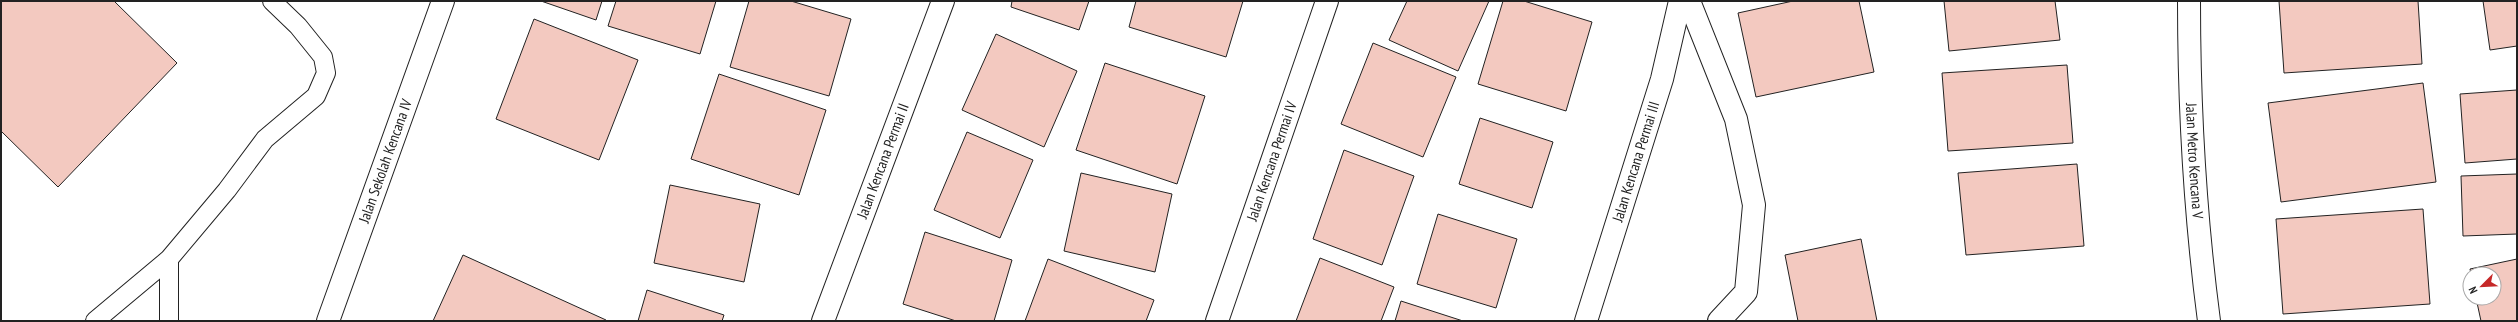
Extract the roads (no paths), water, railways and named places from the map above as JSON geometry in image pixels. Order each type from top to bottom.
[{"type":"street","name":"Jalan Sekolah Kencana IV","points":[[328,321],[443,1]]},
{"type":"street","name":"Jalan Kencana Permai II","points":[[823,321],[943,1]]},
{"type":"street","name":"Jalan Kencana Permai IV","points":[[1217,321],[1327,1]]},
{"type":"street","name":"Jalan Kencana Permai III","points":[[1586,321],[1662,79],[1680,1]]},
{"type":"street","points":[[1689,1],[1736,119],[1754,205],[1746,292],[1719,321]]},
{"type":"street","name":"Jalan Metro Kencana V","points":[[2189,1],[2189,74],[2202,272],[2209,321]]},
{"type":"lane","points":[[95,321],[169,259],[227,190],[265,139],[316,96],[326,73],[323,57],[298,26],[272,1]]},
{"type":"lane","points":[[169,259],[169,321]]}]
